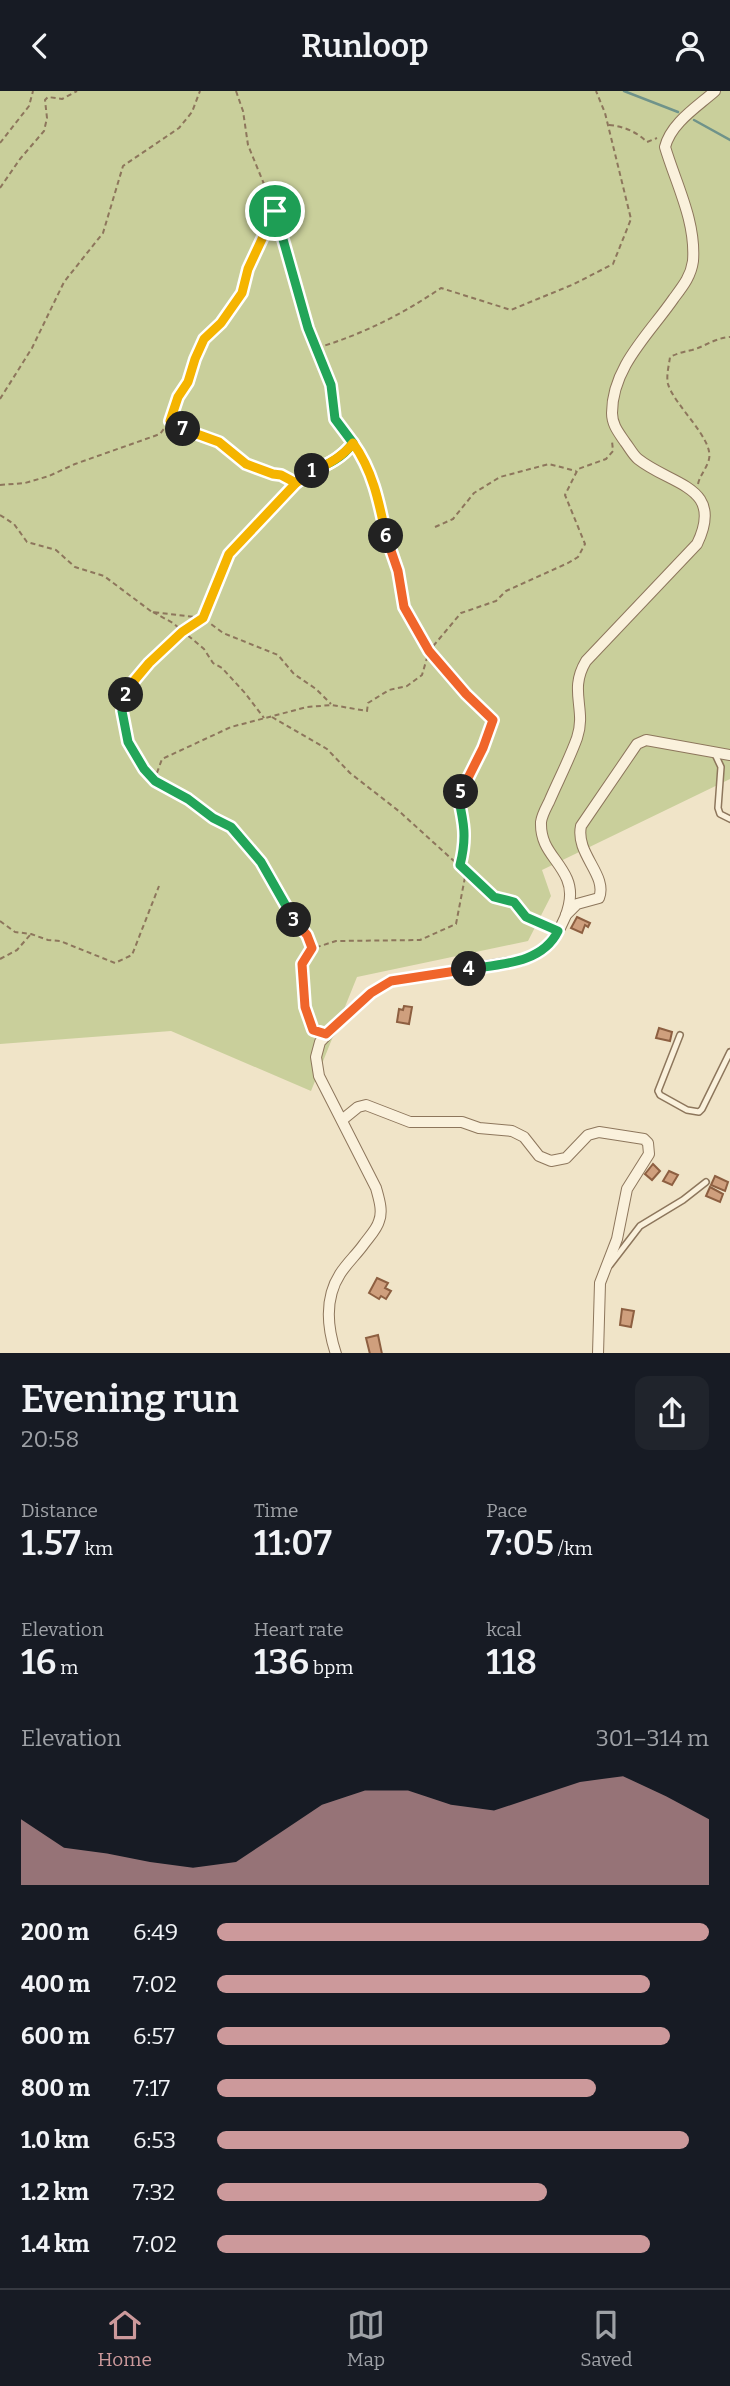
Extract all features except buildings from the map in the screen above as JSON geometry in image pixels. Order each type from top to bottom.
[{"type":"street","points":[[336,1353],[329,1326],[330,1298],[341,1273],[379,1221],[380,1205],[376,1188],[319,1076],[316,1057],[320,1042],[371,993],[391,981],[523,960],[540,952],[558,931],[565,916],[570,892],[568,882],[548,853],[541,820],[578,736],[581,715],[576,682],[579,673],[586,661],[697,544],[702,533],[703,504],[696,492],[637,458],[616,430],[612,414],[617,383],[626,362],[689,277],[692,262],[688,216],[666,147],[670,134],[681,120],[715,91]]},
{"type":"street","points":[[565,916],[577,904],[599,898],[601,885],[581,847],[581,826],[637,744],[646,740],[730,755]]},
{"type":"street","points":[[342,1120],[358,1107],[366,1105],[410,1122],[462,1122],[479,1128],[512,1131],[524,1137],[539,1156],[551,1161],[566,1158],[588,1135],[599,1132],[644,1139],[648,1143],[649,1154],[627,1189],[611,1261],[600,1283],[598,1353]]},
{"type":"lane","points":[[714,752],[721,767],[718,808],[720,814],[730,819]]},
{"type":"lane","points":[[680,1035],[658,1091],[660,1095],[687,1110],[699,1112],[702,1109],[730,1052]]},
{"type":"lane","points":[[604,1273],[640,1226],[683,1200],[706,1182]]},
{"type":"path","points":[[0,143],[29,106],[33,91]]},
{"type":"path","points":[[0,188],[44,131],[47,118],[45,100],[48,97],[62,99],[76,91]]},
{"type":"path","points":[[0,399],[32,348],[64,282],[103,233],[123,166],[179,128],[192,112],[200,91]]},
{"type":"path","points":[[236,91],[243,111],[248,145],[275,211],[316,348],[331,385],[335,419],[365,460],[377,492],[388,544],[398,571],[404,607],[429,651],[466,694],[493,720],[483,748],[458,796],[465,821],[465,847],[460,865]]},
{"type":"path","points":[[316,348],[357,336],[411,308],[440,288],[511,310],[614,264],[631,219],[608,125],[596,91]]},
{"type":"path","points":[[608,125],[632,131],[647,142],[670,134]]},
{"type":"path","points":[[0,485],[49,477],[75,464],[160,434],[170,421],[204,339],[221,323],[242,293],[248,269],[275,211]]},
{"type":"path","points":[[696,492],[700,476],[710,458],[704,438],[683,411],[668,383],[670,357],[680,351],[693,350],[716,338],[730,337]]},
{"type":"path","points":[[170,421],[219,442],[246,464],[281,475],[296,483]]},
{"type":"path","points":[[155,781],[162,759],[231,727],[307,708],[332,705],[367,711],[368,703],[389,690],[407,686],[422,675],[429,651],[461,613],[496,601],[506,591],[578,557],[585,544],[565,495],[578,468],[606,459],[613,451],[611,442],[616,430]]},
{"type":"path","points":[[312,948],[307,935],[292,918],[261,862],[231,827],[155,781],[144,769],[128,742],[122,711],[128,688],[149,663],[182,632],[203,618],[229,554],[296,483],[345,454],[353,443]]},
{"type":"path","points":[[435,527],[453,519],[474,493],[500,477],[548,464],[576,471]]},
{"type":"path","points":[[0,515],[14,524],[27,542],[56,550],[75,567],[104,576],[152,612],[173,623],[204,649],[213,663],[222,668],[264,718]]},
{"type":"path","points":[[152,612],[203,618],[223,633],[278,655],[294,674],[316,689],[332,705]]},
{"type":"path","points":[[272,716],[327,749],[350,773],[400,813],[494,897],[514,902],[526,917],[558,931]]},
{"type":"path","points":[[326,1034],[313,1030],[305,1007],[302,964],[312,948],[336,941],[421,940],[456,924],[466,872]]},
{"type":"path","points":[[0,921],[15,932],[60,941],[115,963],[132,955],[159,886]]},
{"type":"path","points":[[0,959],[17,950],[31,934]]},
{"type":"green space","points":[[0,91],[730,91],[730,779],[542,870],[551,896],[528,941],[357,977],[311,1091],[171,1031],[0,1044]]},
{"type":"waterway","points":[[624,91],[678,112]]},
{"type":"waterway","points":[[694,120],[730,140]]},
{"type":"route","points":[[275,211],[248,269],[242,293],[221,323],[204,339],[170,421],[219,442],[246,464],[281,475],[296,483],[345,454],[353,443],[365,460],[377,492],[388,544],[398,571],[404,607],[429,651],[466,694],[493,720],[483,748],[458,796],[465,821],[465,847],[460,865],[494,897],[514,902],[526,917],[558,931],[540,952],[523,960],[391,981],[371,993],[326,1034],[313,1030],[305,1007],[302,964],[312,948],[307,935],[292,918],[261,862],[231,827],[155,781],[144,769],[128,742],[122,711],[128,688],[149,663],[182,632],[203,618],[229,554],[296,483],[311,472],[345,454],[353,443],[335,419],[331,385],[308,328],[275,211]]}]
